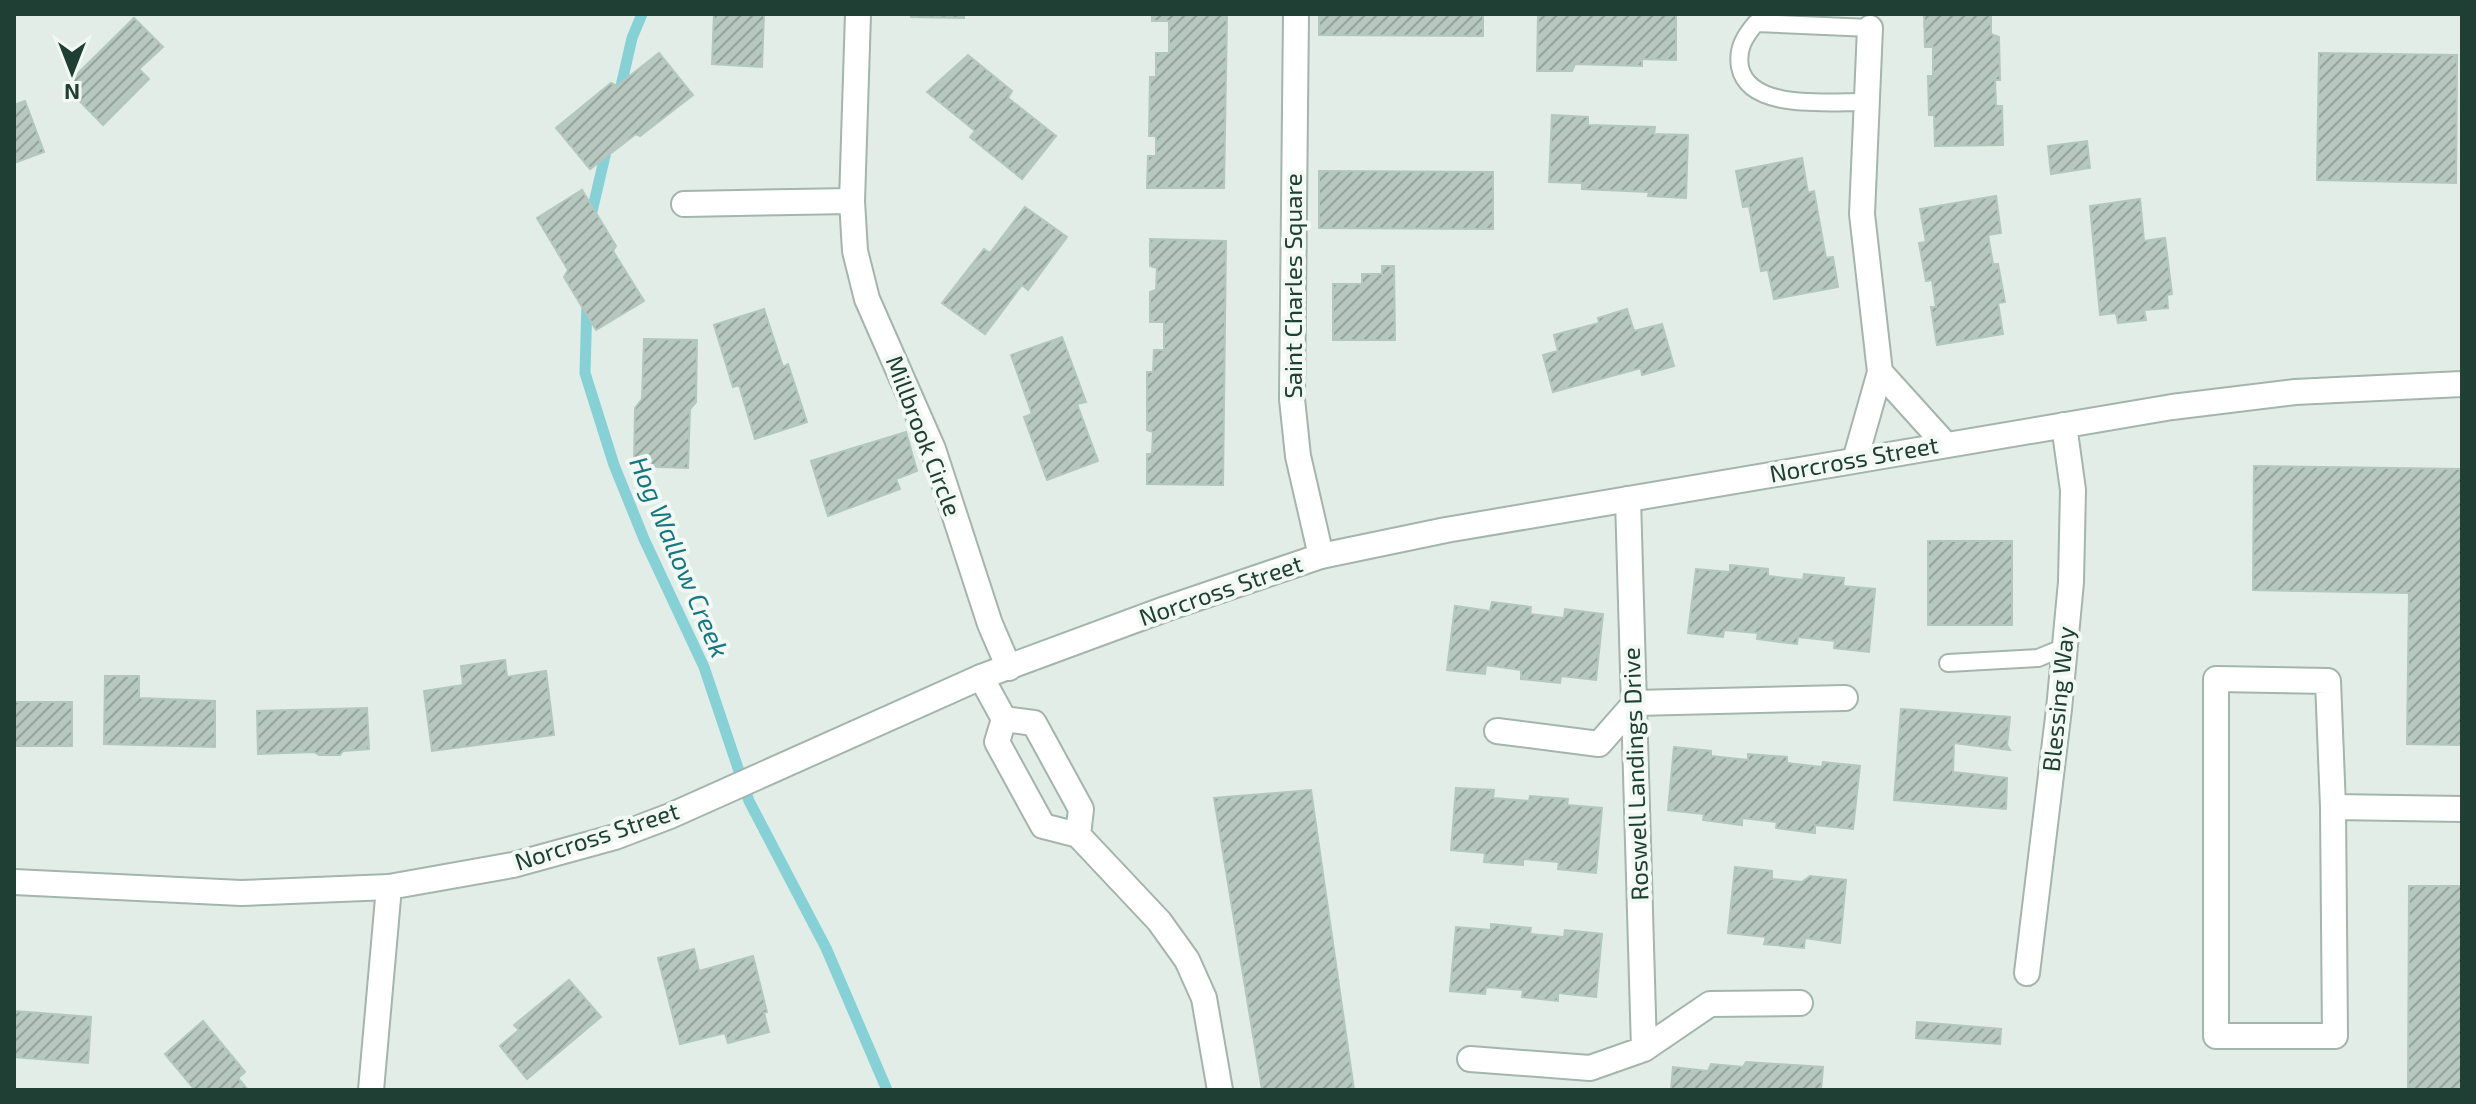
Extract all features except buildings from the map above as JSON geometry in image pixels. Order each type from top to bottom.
[{"type":"street","name":"Millbrook Circle","points":[[858,14],[852,201],[855,251],[867,299],[933,449],[990,624],[1009,668]]},
{"type":"street","name":"Saint Charles Square","points":[[1296,14],[1292,399],[1298,456],[1321,556]]},
{"type":"street","points":[[1855,460],[1880,372],[1862,214],[1870,28]]},
{"type":"street","points":[[684,204],[852,201]]},
{"type":"street","points":[[1880,372],[1946,445]]},
{"type":"street","name":"Norcross Street","points":[[14,882],[241,893],[389,887],[513,865],[615,837],[670,816],[981,677],[1321,556],[1446,530],[2172,407],[2295,392],[2462,384]]},
{"type":"street","name":"Blessing Way","points":[[2027,973],[2072,566],[2073,490],[2064,425]]},
{"type":"street","name":"Roswell Landings Drive","points":[[1628,499],[1644,1049]]},
{"type":"street","points":[[981,677],[1004,719],[997,742],[1043,826],[1078,835],[1159,921],[1187,960],[1204,998],[1220,1090]]},
{"type":"street","points":[[2216,679],[2328,681],[2333,807],[2335,1036],[2216,1036],[2216,679]]},
{"type":"street","points":[[1497,731],[1599,744],[1635,703],[1845,698]]},
{"type":"street","points":[[1004,719],[1034,723],[1081,809],[1078,835]]},
{"type":"street","points":[[1020,784],[1058,766]]},
{"type":"street","points":[[2333,807],[2462,809]]},
{"type":"street","points":[[371,1090],[389,887]]},
{"type":"street","points":[[1470,1059],[1590,1068],[1644,1049],[1710,1004],[1800,1003]]},
{"type":"lane","points":[[1867,102],[1773,99],[1752,90],[1742,77],[1739,58],[1745,36],[1756,23],[1870,28]]},
{"type":"lane","points":[[1948,663],[2038,658],[2065,647]]},
{"type":"waterway","name":"Hog Wallow Creek","points":[[619,95],[632,38],[642,14]]},
{"type":"waterway","name":"Hog Wallow Creek","points":[[590,220],[608,143]]},
{"type":"waterway","name":"Hog Wallow Creek","points":[[587,301],[585,373],[614,465],[644,539],[704,667],[749,801],[826,948],[887,1090]]}]
